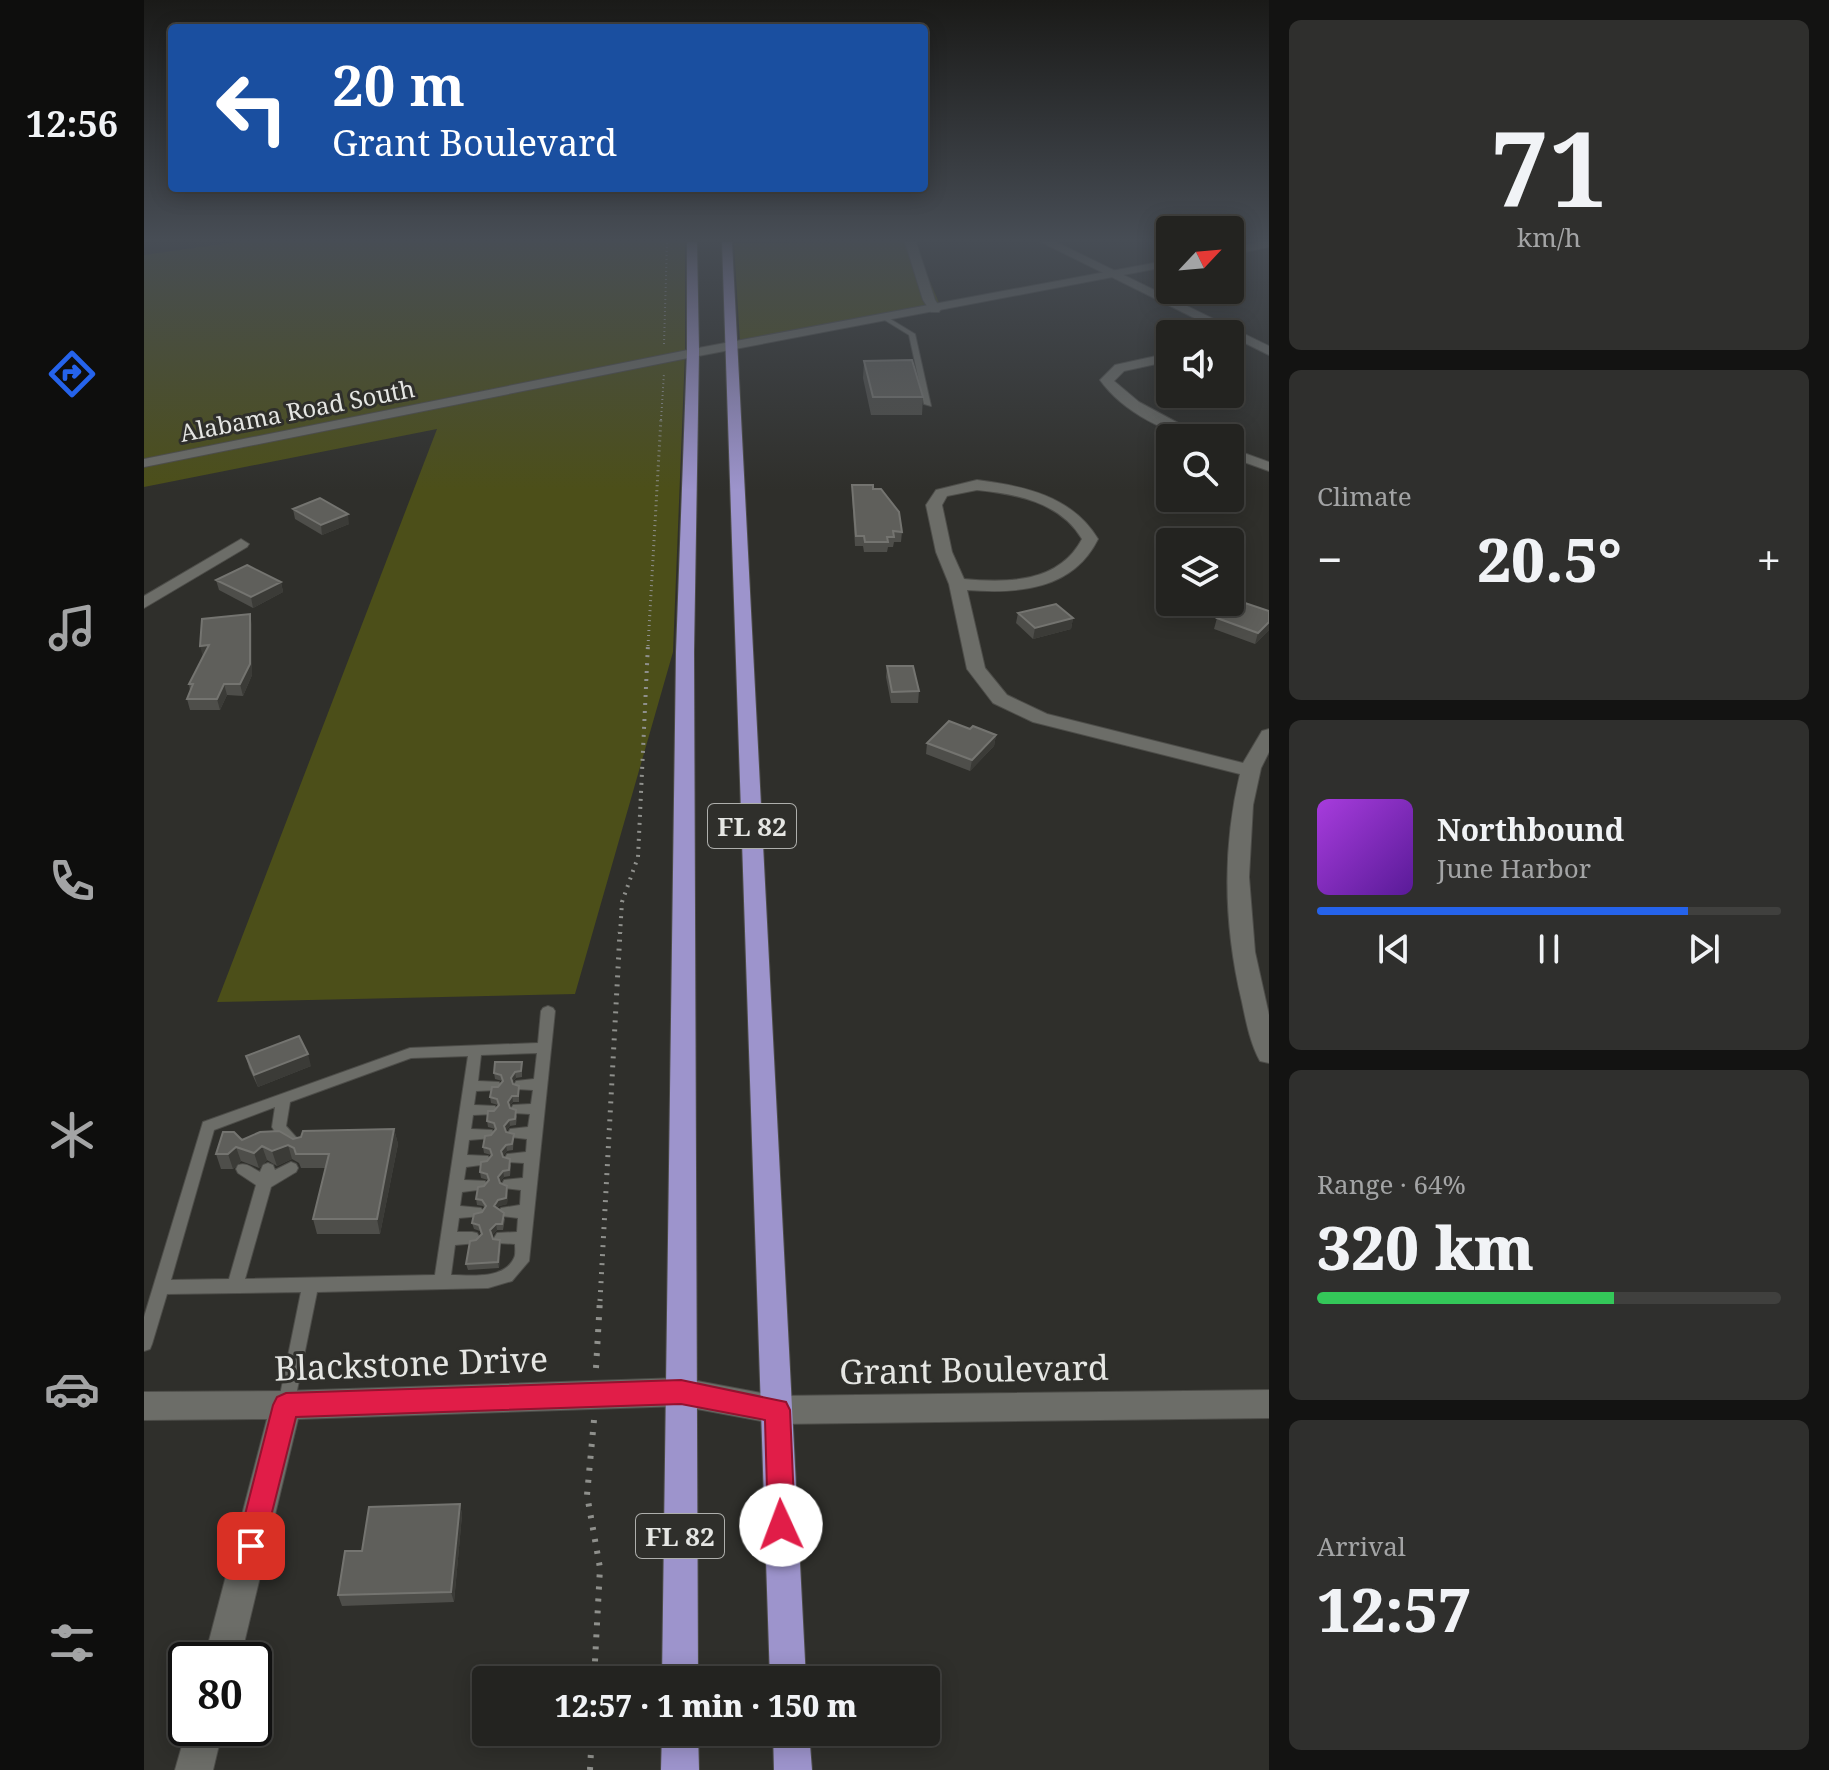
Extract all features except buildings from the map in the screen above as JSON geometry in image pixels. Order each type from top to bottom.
[{"type":"highway","name":"FL 82","points":[[680,1666],[685,668],[693,325]]},
{"type":"highway","name":"FL 82","points":[[731,325],[787,1666]]},
{"type":"highway","points":[[680,1746],[680,1770]]},
{"type":"highway","points":[[792,1746],[793,1770]]},
{"type":"street","name":"Alabama Road South","points":[[144,463],[849,325]]},
{"type":"street","points":[[1214,325],[1269,351]]},
{"type":"street","points":[[1246,340],[1269,335]]},
{"type":"street","points":[[1156,360],[1120,368],[1107,380],[1110,387],[1131,402],[1173,424]]},
{"type":"street","points":[[1244,457],[1269,467]]},
{"type":"street","points":[[957,584],[1006,585],[1050,576],[1078,559],[1086,550],[1090,539],[1077,518],[1057,506],[1017,492],[977,485],[941,493],[934,505],[944,552],[957,584],[976,669],[1000,699],[1040,718],[1250,771]]},
{"type":"street","points":[[144,603],[241,544]]},
{"type":"street","points":[[1269,735],[1250,771],[1239,845],[1240,935],[1269,1054]]},
{"type":"street","name":"Grant Boulevard","points":[[681,1392],[777,1410],[1269,1404]]},
{"type":"street","name":"Blackstone Drive","points":[[144,1406],[286,1405],[681,1392]]},
{"type":"street","points":[[227,1642],[286,1405]]},
{"type":"street","points":[[194,1770],[200,1746]]},
{"type":"lane","points":[[896,325],[912,334],[928,404]]},
{"type":"lane","points":[[160,1287],[442,1283],[488,1281],[506,1276],[521,1261],[548,1011]]},
{"type":"lane","points":[[144,1344],[208,1126],[410,1053],[544,1048]]},
{"type":"lane","points":[[442,1283],[475,1051]]},
{"type":"lane","points":[[521,1085],[540,1084]]},
{"type":"lane","points":[[470,1086],[494,1086]]},
{"type":"lane","points":[[284,1098],[273,1136],[297,1146]]},
{"type":"lane","points":[[518,1109],[537,1109]]},
{"type":"lane","points":[[466,1110],[490,1110]]},
{"type":"lane","points":[[515,1133],[535,1133]]},
{"type":"lane","points":[[463,1135],[487,1134]]},
{"type":"lane","points":[[512,1158],[532,1157]]},
{"type":"lane","points":[[460,1161],[483,1160]]},
{"type":"lane","points":[[243,1169],[266,1176],[291,1168]]},
{"type":"lane","points":[[235,1287],[266,1176]]},
{"type":"lane","points":[[509,1184],[529,1184]]},
{"type":"lane","points":[[456,1186],[480,1185]]},
{"type":"lane","points":[[506,1212],[526,1211]]},
{"type":"lane","points":[[453,1212],[476,1212]]},
{"type":"lane","points":[[448,1239],[472,1238]]},
{"type":"lane","points":[[502,1238],[523,1238]]},
{"type":"lane","points":[[286,1405],[310,1285]]},
{"type":"path","points":[[665,355],[666,325]]},
{"type":"path","points":[[597,1343],[622,902],[638,857],[664,377]]},
{"type":"path","points":[[593,1428],[587,1495],[600,1568],[595,1666]]},
{"type":"path","points":[[590,1770],[591,1746]]},
{"type":"green space","points":[[144,325],[685,325],[673,652],[575,994],[217,1002],[437,429],[144,487]]},
{"type":"green space","points":[[739,325],[834,325],[740,342]]},
{"type":"route","points":[[251,1546],[286,1405],[681,1392],[777,1410],[781,1525]]}]
